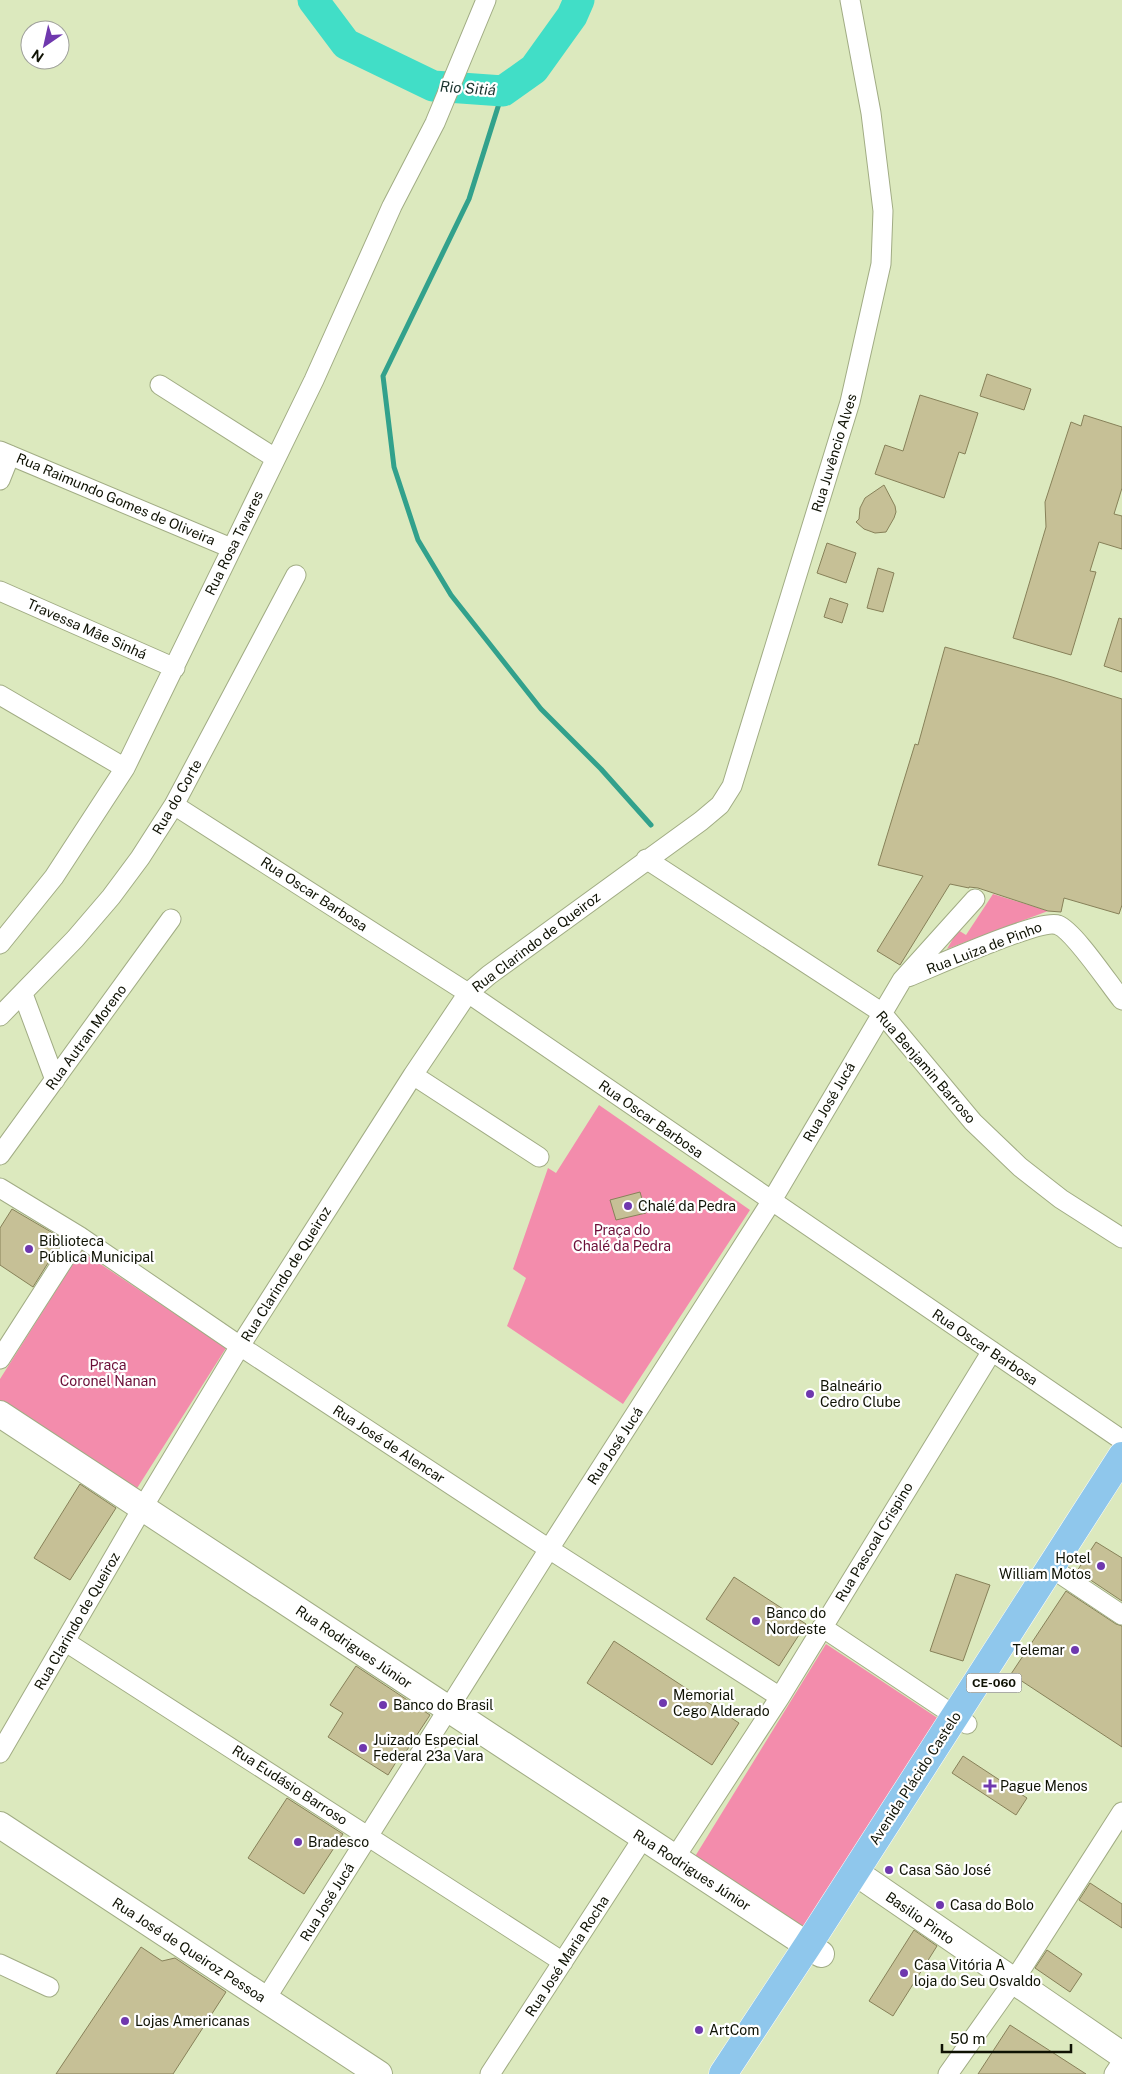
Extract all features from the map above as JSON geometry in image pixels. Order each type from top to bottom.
[{"type":"main road","name":"Rua Rodrigues Júnior","points":[[0,1414],[815,1950]]},
{"type":"main road","name":"Avenida Plácido Castelo","points":[[742,2074],[815,1950],[1057,1572],[1122,1456]]},
{"type":"main road","name":"Avenida Plácido Castelo","points":[[1057,1572],[1122,1486]]},
{"type":"main road","name":"Rua José de Queiroz Pessoa","points":[[0,1825],[379,2074]]},
{"type":"main road","name":"Basilio Pinto","points":[[861,1877],[1122,2055]]},
{"type":"main road","name":"Avenida Plácido Castelo","points":[[722,2074],[815,1950]]},
{"type":"street","name":"Rua Rosa Tavares","points":[[1,942],[54,877],[125,768],[274,458],[314,380],[392,206],[435,123],[486,0]]},
{"type":"street","name":"Rua Juvêncio Alves","points":[[646,859],[707,816],[720,804],[732,786],[850,402],[870,319],[881,264],[883,211],[871,114],[850,0]]},
{"type":"street","points":[[160,386],[274,458]]},
{"type":"street","points":[[0,480],[5,453]]},
{"type":"street","name":"Rua Raimundo Gomes de Oliveira","points":[[5,453],[231,548]]},
{"type":"street","name":"Rua do Corte","points":[[0,1016],[75,939],[111,897],[174,805],[296,575]]},
{"type":"street","name":"Travessa Mãe Sinhá","points":[[0,591],[174,668]]},
{"type":"street","points":[[0,695],[125,768]]},
{"type":"street","name":"Rua Oscar Barbosa","points":[[174,805],[468,993],[771,1202],[1122,1440]]},
{"type":"street","name":"Rua Clarindo de Queiroz","points":[[0,1753],[66,1642],[142,1507],[240,1346],[413,1074],[468,993],[489,975],[646,859]]},
{"type":"street","name":"Rua Benjamin Barroso","points":[[646,859],[881,1012],[973,1122],[1020,1167],[1061,1199],[1122,1238]]},
{"type":"street","name":"Rua José Jucá","points":[[265,2000],[549,1549],[771,1202],[881,1012],[902,980],[975,899]]},
{"type":"street","name":"Rua Autran Moreno","points":[[0,1155],[171,919]]},
{"type":"street","name":"Rua Luiza de Pinho","points":[[902,980],[1009,936],[1046,924],[1057,924],[1075,938],[1122,1000]]},
{"type":"street","points":[[22,994],[54,1080]]},
{"type":"street","points":[[413,1074],[539,1157]]},
{"type":"street","name":"Rua José de Alencar","points":[[0,1188],[79,1236],[240,1346],[549,1549],[780,1697]]},
{"type":"street","points":[[0,1359],[79,1236]]},
{"type":"street","name":"Rua Pascoal Crispino","points":[[674,1859],[780,1697],[992,1351]]},
{"type":"street","points":[[1057,1572],[1122,1615]]},
{"type":"street","points":[[822,1628],[961,1720]]},
{"type":"street","name":"Rua Eudásio Barroso","points":[[66,1642],[563,1962]]},
{"type":"street","points":[[948,2074],[1013,1982],[1122,1812]]},
{"type":"street","name":"Rua José Maria Rocha","points":[[490,2074],[643,1838]]},
{"type":"street","points":[[0,1964],[49,1987]]},
{"type":"street","points":[[1114,2074],[1122,2062]]},
{"type":"green space","points":[[993,894],[1048,911],[947,949],[958,930],[966,935]]},
{"type":"green space","name":"Praça do Chalé da Pedra","points":[[599,1105],[750,1210],[623,1404],[507,1326],[526,1278],[513,1269],[548,1168],[556,1173]]},
{"type":"green space","name":"Praça Coronel Nanan","points":[[81,1251],[226,1348],[134,1493],[0,1406],[0,1379]]},
{"type":"green space","points":[[826,1644],[942,1721],[804,1935],[691,1863]]},
{"type":"building","points":[[987,374],[1031,389],[1024,410],[980,396]]},
{"type":"building","points":[[920,395],[978,413],[965,454],[959,452],[944,498],[875,474],[885,445],[903,451]]},
{"type":"building","points":[[1084,415],[1122,427],[1122,488],[1114,514],[1122,516],[1122,549],[1099,542],[1090,571],[1096,572],[1071,655],[1013,638],[1046,527],[1045,502],[1071,422],[1081,426]]},
{"type":"building","points":[[884,485],[895,506],[896,512],[886,532],[875,533],[864,529],[856,522],[859,519],[860,508],[865,498]]},
{"type":"building","points":[[827,543],[856,553],[846,583],[817,573]]},
{"type":"building","points":[[878,568],[894,573],[883,612],[867,608]]},
{"type":"building","points":[[830,598],[848,604],[842,623],[824,617]]},
{"type":"building","points":[[1119,618],[1122,619],[1122,672],[1104,666]]},
{"type":"building","points":[[945,647],[1122,699],[1122,905],[1119,914],[1064,898],[1061,912],[1048,911],[978,888],[950,884],[900,965],[877,951],[923,876],[878,865],[915,744],[918,745]]},
{"type":"building","name":"Chalé da Pedra","points":[[640,1192],[646,1213],[616,1220],[610,1200]]},
{"type":"building","name":"Biblioteca Pública Municipal","points":[[12,1209],[63,1239],[33,1287],[0,1265],[0,1228]]},
{"type":"building","points":[[80,1484],[116,1508],[70,1580],[34,1558]]},
{"type":"building","name":"Hotel William Motos","points":[[1096,1542],[1122,1558],[1122,1601],[1077,1571]]},
{"type":"building","points":[[956,1574],[990,1585],[963,1661],[930,1651]]},
{"type":"building","name":"Banco do Nordeste","points":[[734,1577],[806,1624],[779,1666],[706,1619]]},
{"type":"building","name":"Telemar","points":[[1066,1591],[1122,1626],[1122,1747],[1011,1674]]},
{"type":"building","name":"Memorial Cego Alderado","points":[[614,1641],[739,1723],[712,1765],[587,1683]]},
{"type":"building","name":"Banco do Brasil","points":[[356,1666],[430,1715],[388,1775],[328,1737],[343,1713],[330,1705]]},
{"type":"building","name":"Pague Menos","points":[[963,1756],[1027,1798],[1016,1815],[952,1773]]},
{"type":"building","name":"Bradesco","points":[[287,1798],[343,1834],[304,1894],[248,1858]]},
{"type":"building","points":[[1090,1883],[1122,1904],[1122,1928],[1079,1900]]},
{"type":"building","name":"Casa Vitória A loja do Seu Osvaldo","points":[[914,1930],[937,1946],[893,2016],[869,2001]]},
{"type":"building","name":"Lojas Americanas","points":[[141,1947],[162,1961],[175,1958],[226,1992],[173,2074],[56,2074]]},
{"type":"building","points":[[1047,1950],[1082,1974],[1070,1992],[1035,1968]]},
{"type":"building","points":[[1010,2025],[1086,2074],[978,2074]]},
{"type":"waterway","name":"Rio Sitiá","points":[[313,0],[346,44],[433,86],[503,91],[534,69],[572,16],[579,0]]},
{"type":"waterway","points":[[503,91],[469,199],[383,376],[394,467],[418,540],[451,595],[541,709],[601,769],[651,825]]},
{"type":"place","name":"Chalé da Pedra","points":[[628,1206]]},
{"type":"place","name":"Biblioteca Pública Municipal","points":[[29,1249]]},
{"type":"place","name":"Balneário Cedro Clube","points":[[810,1394]]},
{"type":"place","name":"Hotel William Motos","points":[[1101,1566]]},
{"type":"place","name":"Banco do Nordeste","points":[[756,1621]]},
{"type":"place","name":"Telemar","points":[[1075,1650]]},
{"type":"place","name":"Memorial Cego Alderado","points":[[663,1703]]},
{"type":"place","name":"Banco do Brasil","points":[[383,1705]]},
{"type":"place","name":"Juizado Especial Federal 23a Vara","points":[[363,1748]]},
{"type":"place","name":"Pague Menos","points":[[990,1786]]},
{"type":"place","name":"Bradesco","points":[[298,1842]]},
{"type":"place","name":"Casa São José","points":[[889,1870]]},
{"type":"place","name":"Casa do Bolo","points":[[940,1905]]},
{"type":"place","name":"Casa Vitória A loja do Seu Osvaldo","points":[[904,1973]]},
{"type":"place","name":"Lojas Americanas","points":[[125,2021]]},
{"type":"place","name":"ArtCom","points":[[699,2030]]}]
